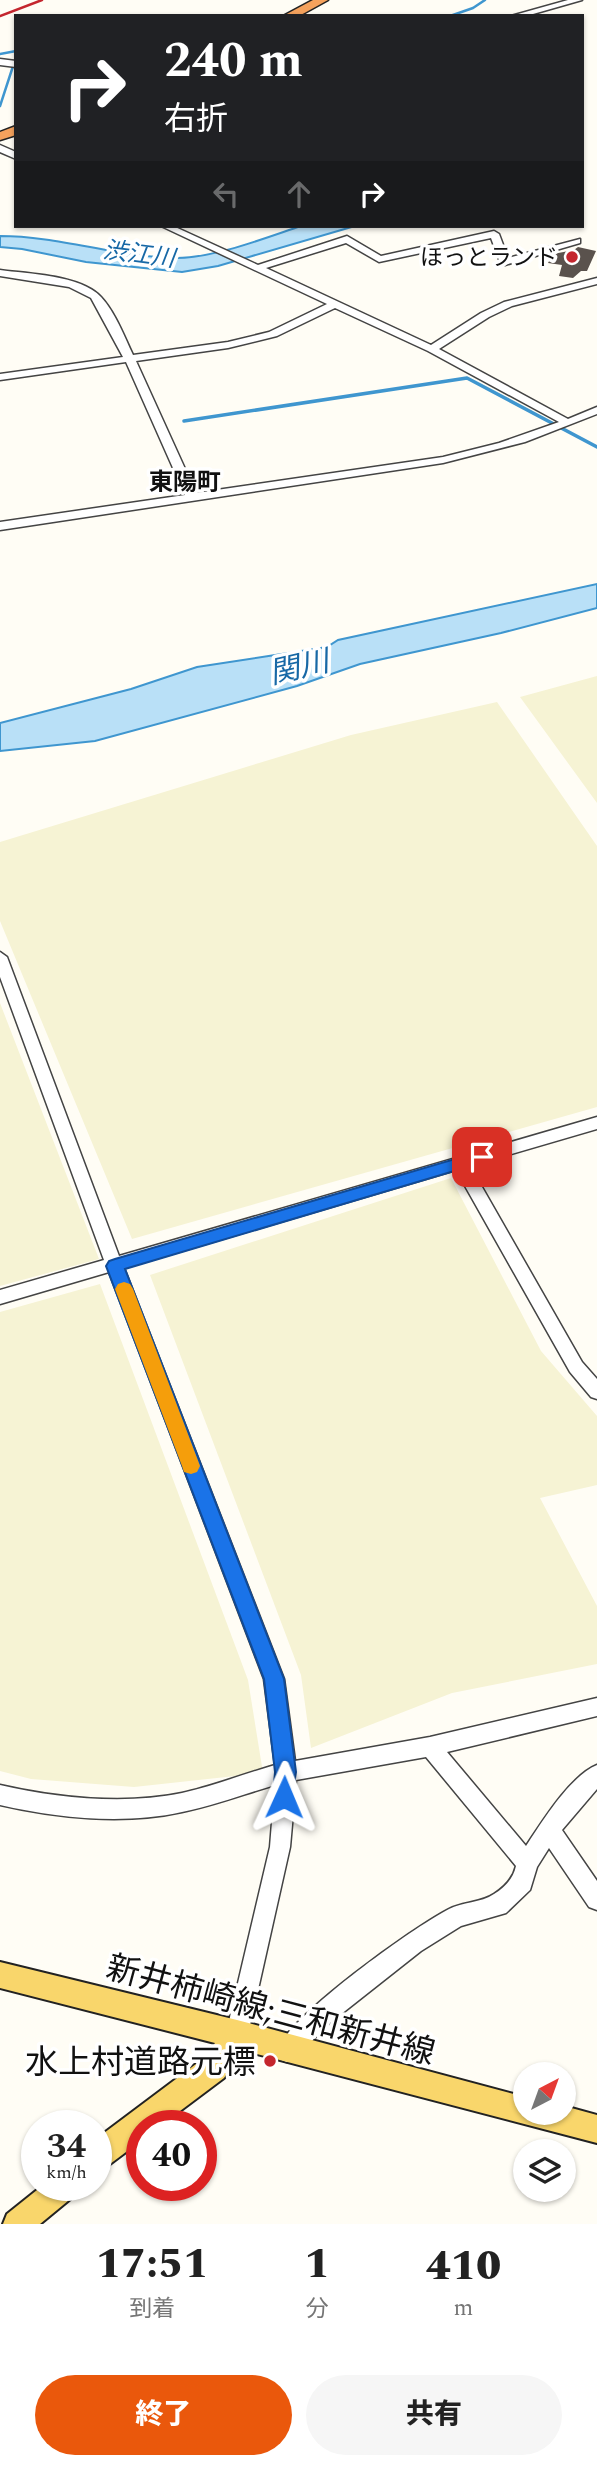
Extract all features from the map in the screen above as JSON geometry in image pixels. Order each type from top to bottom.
[{"type":"highway","points":[[293,14],[322,0]]},
{"type":"main road","name":"新井柿崎線;三和新井線","points":[[0,1975],[237,2034],[287,2050],[513,2108]]},
{"type":"main road","points":[[112,2145],[214,2068],[237,2034]]},
{"type":"main road","points":[[576,2124],[597,2129]]},
{"type":"main road","points":[[17,2224],[45,2201]]},
{"type":"street","points":[[523,14],[578,0]]},
{"type":"street","points":[[170,228],[432,349],[568,423]]},
{"type":"street","points":[[257,268],[347,239],[379,259],[494,234],[505,262],[577,241]]},
{"type":"street","points":[[0,273],[72,284],[95,296],[103,306],[130,359],[193,499]]},
{"type":"street","points":[[432,349],[485,315],[508,304],[597,281]]},
{"type":"street","points":[[0,377],[228,345],[273,334],[336,304]]},
{"type":"street","points":[[0,526],[443,460],[503,448],[597,410]]},
{"type":"street","points":[[0,957],[115,1266],[274,1679],[286,1772],[280,1847],[237,2034]]},
{"type":"street","points":[[0,1297],[115,1266],[597,1123]]},
{"type":"street","points":[[460,1163],[576,1367],[597,1392]]},
{"type":"street","points":[[0,1795],[44,1805],[109,1809],[180,1803],[286,1772],[430,1747],[597,1707]]},
{"type":"street","points":[[430,1747],[527,1863]]},
{"type":"street","points":[[287,2050],[318,2018],[413,1943],[456,1917],[498,1905],[523,1883],[527,1863],[549,1830],[576,1795],[597,1775]]},
{"type":"street","points":[[549,1830],[597,1899]]},
{"type":"shaded area","points":[[597,676],[597,803],[520,697]]},
{"type":"shaded area","points":[[497,702],[597,846],[597,1107],[132,1239],[0,921],[0,842],[351,735]]},
{"type":"shaded area","points":[[0,1003],[99,1259],[0,1286]]},
{"type":"shaded area","points":[[451,1178],[541,1351],[597,1416],[597,1485],[540,1498],[597,1606],[597,1664],[452,1693],[311,1748],[301,1675],[150,1275]]},
{"type":"shaded area","points":[[100,1284],[248,1680],[263,1773],[134,1787],[31,1779],[0,1771],[0,1312]]},
{"type":"water","points":[[295,228],[348,228],[218,266],[182,272],[86,262],[0,247],[0,236],[176,258],[206,255]]},
{"type":"water","name":"関川","points":[[597,584],[597,608],[501,633],[360,664],[297,686],[95,741],[0,751],[0,723],[131,689],[197,667],[327,647],[338,640]]},
{"type":"building","name":"ほっとランド","points":[[578,247],[596,251],[587,271],[581,271],[573,278],[559,276],[562,265],[548,263],[553,254]]},
{"type":"waterway","points":[[456,14],[485,0]]},
{"type":"waterway","points":[[0,54],[14,51]]},
{"type":"waterway","points":[[0,106],[14,63]]},
{"type":"waterway","points":[[184,421],[467,378],[597,447]]},
{"type":"railway","points":[[0,16],[42,0]]},
{"type":"slow traffic","points":[[124,1289],[191,1466]]},
{"type":"place","name":"ほっとランド","points":[[572,257]]},
{"type":"place","name":"水上村道路元標","points":[[270,2061]]},
{"type":"district","name":"東陽町","points":[[185,482]]},
{"type":"route","points":[[284,1797],[286,1772],[274,1679],[115,1266],[482,1157]]},
{"type":"water label","name":"渋江川","points":[[139,254]]}]
